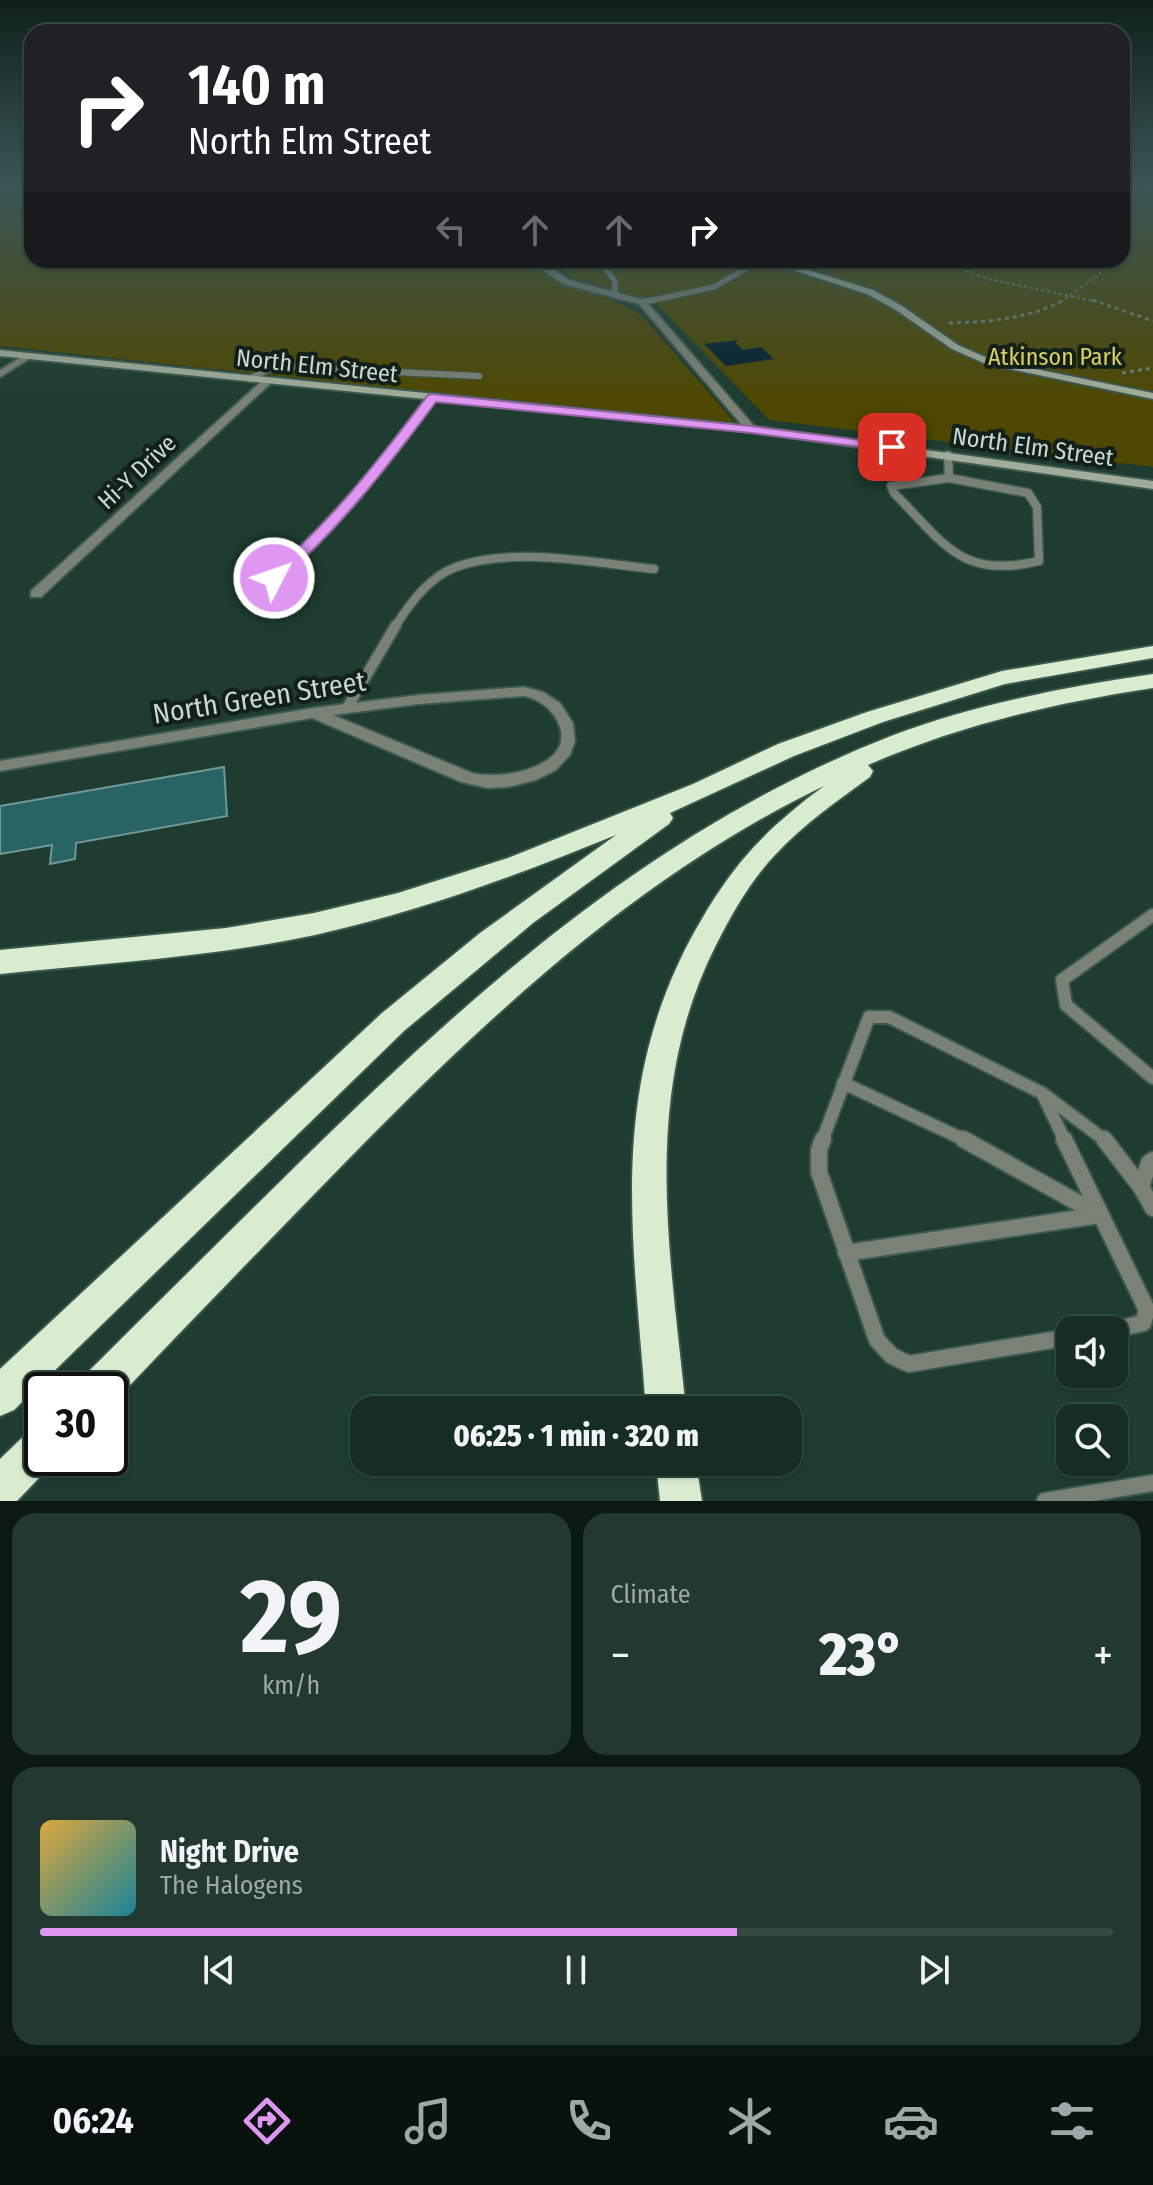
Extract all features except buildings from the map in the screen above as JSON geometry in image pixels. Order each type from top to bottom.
[{"type":"highway","points":[[0,962],[226,939],[314,924],[399,903],[517,865],[702,790],[786,750],[934,698],[1002,678],[1153,652]]},
{"type":"highway","points":[[116,1372],[406,1080],[557,944],[628,891],[765,806],[901,741],[1041,702],[1153,681]]},
{"type":"highway","points":[[666,1396],[653,1262],[649,1160],[653,1091],[669,1023],[694,958],[725,902],[753,861],[787,827],[901,741]]},
{"type":"highway","points":[[0,1396],[393,1022],[460,963],[585,868],[702,790]]},
{"type":"highway","points":[[0,1489],[24,1464]]},
{"type":"highway","points":[[670,1476],[672,1501]]},
{"type":"highway","points":[[678,1476],[681,1501]]},
{"type":"street","points":[[546,268],[566,282],[642,302],[751,429]]},
{"type":"street","points":[[792,268],[859,287],[881,297],[955,347],[989,362],[1153,396]]},
{"type":"street","name":"North Elm Street","points":[[0,353],[751,429],[1153,485]]},
{"type":"street","points":[[0,374],[29,356]]},
{"type":"street","name":"Hi-Y Drive","points":[[36,594],[268,381]]},
{"type":"street","points":[[274,578],[303,553],[372,478],[432,398]]},
{"type":"street","name":"North Green Street","points":[[0,766],[313,713],[347,708],[528,692],[549,700],[562,715],[568,730],[564,751],[546,768],[522,779],[489,782],[458,776],[410,752],[313,713]]},
{"type":"lane","points":[[604,268],[615,281],[615,295]]},
{"type":"lane","points":[[642,302],[714,287],[749,268]]},
{"type":"lane","points":[[249,379],[269,369],[290,367],[479,376]]},
{"type":"lane","points":[[948,455],[949,478]]},
{"type":"lane","points":[[949,478],[1028,493],[1037,507],[1039,561],[1012,567],[975,564],[961,556],[924,522],[891,486],[949,478]]},
{"type":"lane","points":[[347,708],[388,637],[437,576],[454,567],[510,558],[654,569]]},
{"type":"lane","points":[[1153,915],[1062,980],[1066,1005],[1153,1078]]},
{"type":"lane","points":[[1056,1339],[909,1364],[892,1356],[877,1340],[819,1172],[819,1150],[869,1017],[878,1015],[927,1034],[1042,1093],[1104,1139],[1153,1208]]},
{"type":"lane","points":[[843,1083],[982,1148],[1100,1215]]},
{"type":"lane","points":[[1042,1093],[1147,1310],[1143,1323],[1128,1326]]},
{"type":"lane","points":[[1141,1187],[1153,1160]]},
{"type":"lane","points":[[846,1253],[1100,1215]]},
{"type":"lane","points":[[1045,1501],[1153,1483]]},
{"type":"path","points":[[957,268],[1011,285],[1110,304],[1153,321]]},
{"type":"path","points":[[916,320],[998,322],[1032,315],[1074,295],[1107,268]]},
{"type":"green space","points":[[0,256],[24,256],[24,268],[538,268],[643,317],[737,425],[0,346]]},
{"type":"green space","name":"Atkinson Park","points":[[1130,256],[1153,256],[1153,467],[769,420],[656,303],[574,278],[560,268],[1130,268]]},
{"type":"water","points":[[738,340],[736,343],[743,350],[761,347],[774,359],[726,366],[704,344]]},
{"type":"route","points":[[274,578],[303,553],[372,478],[432,398],[751,429],[892,447]]}]
